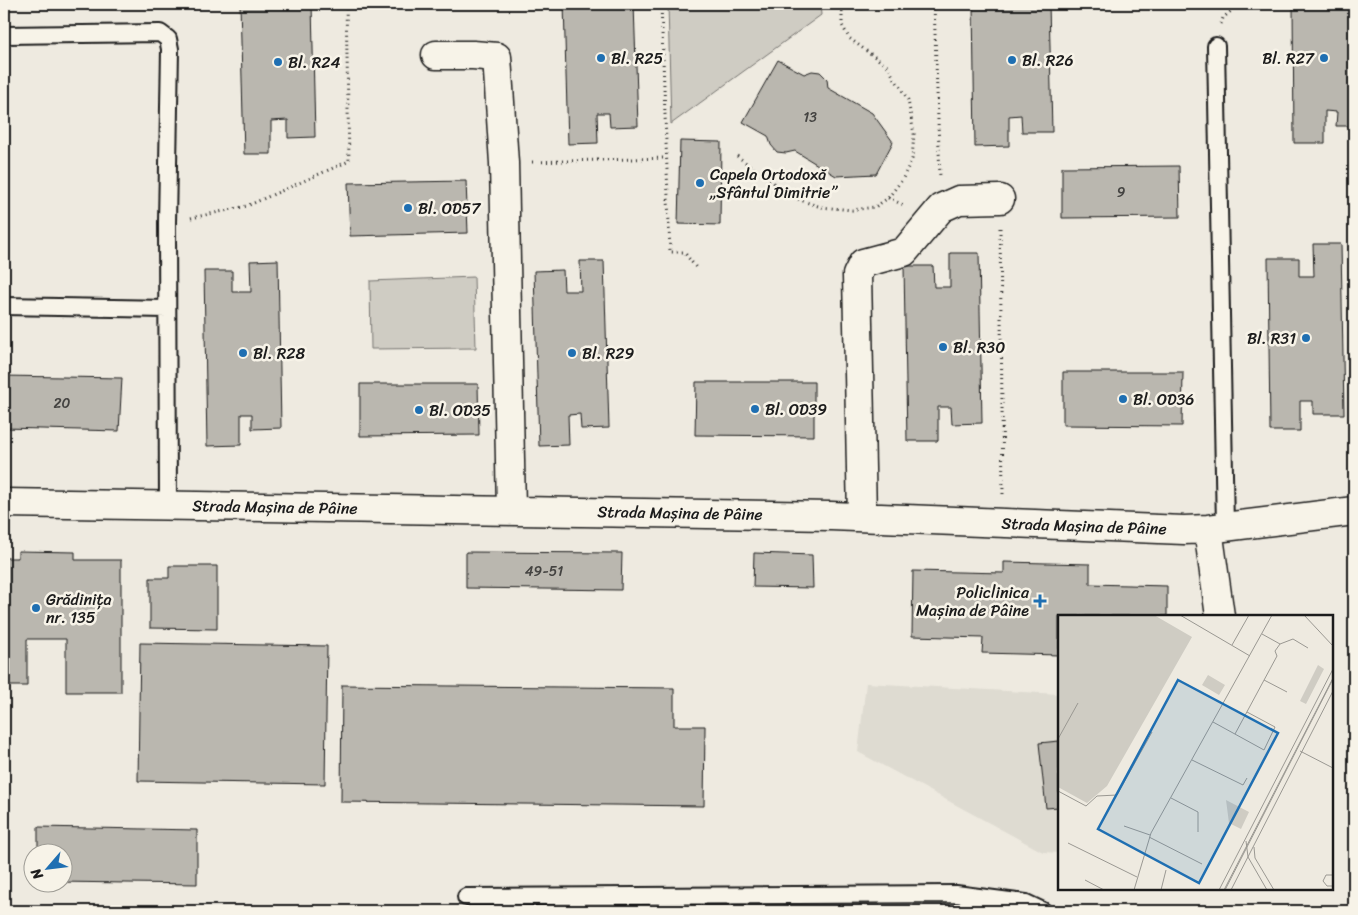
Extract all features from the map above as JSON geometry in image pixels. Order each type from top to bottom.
[{"type":"street","points":[[436,55],[473,54],[498,57],[504,163],[511,510]]},
{"type":"street","points":[[862,517],[857,275],[863,263],[904,252],[941,208],[959,200],[1000,199]]},
{"type":"street","name":"Strada Mașina de Pâine","points":[[4,503],[862,517],[1003,523],[1216,528],[1354,511]]},
{"type":"street","points":[[1216,528],[1220,615]]},
{"type":"lane","points":[[4,35],[160,33],[168,38],[170,49],[167,223],[168,506]]},
{"type":"lane","points":[[1216,46],[1216,528]]},
{"type":"lane","points":[[4,306],[167,309]]},
{"type":"lane","points":[[466,897],[956,894],[1026,903],[1043,911]]},
{"type":"path","points":[[167,223],[247,206],[349,161],[346,4]]},
{"type":"path","points":[[661,4],[670,252],[684,252],[697,269]]},
{"type":"path","points":[[736,156],[794,198],[821,207],[852,210],[874,207],[888,198],[902,180],[912,159],[914,134],[908,100],[887,66],[850,38],[842,24],[842,4]]},
{"type":"path","points":[[934,4],[941,208]]},
{"type":"path","points":[[504,163],[666,158]]},
{"type":"path","points":[[1000,199],[1003,523]]},
{"type":"shaded area","points":[[668,4],[820,4],[821,15],[671,124]]},
{"type":"shaded area","points":[[474,277],[476,348],[371,349],[370,281]]},
{"type":"shaded area","points":[[866,683],[1058,694],[1058,853],[1043,852],[858,752]]},
{"type":"building","name":"Bl. R24","points":[[240,4],[312,4],[315,137],[288,138],[288,120],[271,121],[271,154],[244,154]]},
{"type":"building","name":"Bl. R25","points":[[564,4],[634,4],[638,126],[610,127],[609,113],[597,113],[598,143],[568,144]]},
{"type":"building","name":"Bl. R26","points":[[973,4],[1049,4],[1052,132],[1022,132],[1021,115],[1009,116],[1009,146],[975,147]]},
{"type":"building","name":"Bl. R27","points":[[1293,4],[1354,4],[1354,126],[1336,126],[1337,112],[1325,111],[1325,143],[1294,143]]},
{"type":"building","points":[[778,60],[804,74],[812,71],[820,72],[827,79],[828,88],[872,113],[893,142],[876,174],[836,176],[795,151],[777,152],[771,145],[768,136],[743,122]]},
{"type":"building","name":"Capela Ortodoxă „Sfântul Dimitrie”","points":[[680,141],[721,142],[720,225],[678,224]]},
{"type":"building","points":[[1179,166],[1180,217],[1062,218],[1062,167]]},
{"type":"building","name":"Bl. OD57","points":[[466,181],[468,233],[350,236],[348,183]]},
{"type":"building","name":"Bl. R31","points":[[1313,244],[1341,244],[1344,414],[1313,414],[1313,401],[1300,401],[1300,431],[1270,431],[1268,258],[1299,258],[1299,276],[1314,276]]},
{"type":"building","name":"Bl. R30","points":[[950,253],[979,253],[982,423],[952,424],[951,407],[938,407],[938,441],[907,441],[904,266],[933,266],[934,287],[950,287]]},
{"type":"building","name":"Bl. R28","points":[[278,260],[281,428],[252,429],[252,414],[241,414],[241,445],[207,446],[204,271],[232,271],[232,292],[251,292],[250,261]]},
{"type":"building","name":"Bl. R29","points":[[580,261],[604,261],[609,428],[581,429],[580,414],[568,415],[569,445],[539,446],[534,271],[563,270],[564,291],[581,291]]},
{"type":"building","name":"Bl. OD36","points":[[1063,372],[1183,372],[1182,426],[1063,425]]},
{"type":"building","points":[[4,376],[122,378],[119,431],[4,428]]},
{"type":"building","name":"Bl. OD39","points":[[696,382],[814,382],[814,436],[695,435]]},
{"type":"building","name":"Bl. OD35","points":[[360,384],[478,384],[479,435],[360,436]]},
{"type":"building","points":[[18,551],[75,552],[75,560],[121,560],[121,692],[66,692],[66,639],[27,639],[27,686],[4,686],[4,558],[18,558]]},
{"type":"building","points":[[466,552],[622,553],[621,590],[466,588]]},
{"type":"building","points":[[754,553],[812,555],[813,588],[753,587]]},
{"type":"building","name":"Policlinica Mașina de Pâine","points":[[1004,562],[1090,564],[1090,584],[1167,586],[1167,615],[1058,615],[1058,655],[982,653],[983,638],[912,636],[913,571],[1004,573]]},
{"type":"building","points":[[169,566],[217,566],[217,629],[150,628],[150,578],[169,578]]},
{"type":"building","points":[[140,643],[327,646],[325,784],[138,781]]},
{"type":"building","points":[[342,685],[674,688],[674,726],[705,726],[704,806],[341,802]]},
{"type":"building","points":[[1058,741],[1058,807],[1046,808],[1039,743]]},
{"type":"building","points":[[38,827],[197,830],[197,884],[72,882],[72,842],[38,842]]},
{"type":"building","points":[[783,906],[1009,911],[783,911]]},
{"type":"building","points":[[416,908],[657,908],[657,911],[416,911]]},
{"type":"place","name":"Bl. R25","points":[[601,58]]},
{"type":"place","name":"Bl. R27","points":[[1324,58]]},
{"type":"place","name":"Bl. R26","points":[[1012,60]]},
{"type":"place","name":"Bl. R24","points":[[278,62]]},
{"type":"place","name":"Capela Ortodoxă „Sfântul Dimitrie”","points":[[700,183]]},
{"type":"place","name":"Bl. OD57","points":[[408,208]]},
{"type":"place","name":"Bl. R31","points":[[1306,338]]},
{"type":"place","name":"Bl. R30","points":[[943,347]]},
{"type":"place","name":"Bl. R28","points":[[243,353]]},
{"type":"place","name":"Bl. R29","points":[[572,353]]},
{"type":"place","name":"Bl. OD36","points":[[1123,399]]},
{"type":"place","name":"Bl. OD39","points":[[755,409]]},
{"type":"place","name":"Bl. OD35","points":[[419,410]]},
{"type":"place","name":"Policlinica Mașina de Pâine","points":[[1040,601]]},
{"type":"place","name":"Grădinița nr. 135","points":[[36,608]]}]
